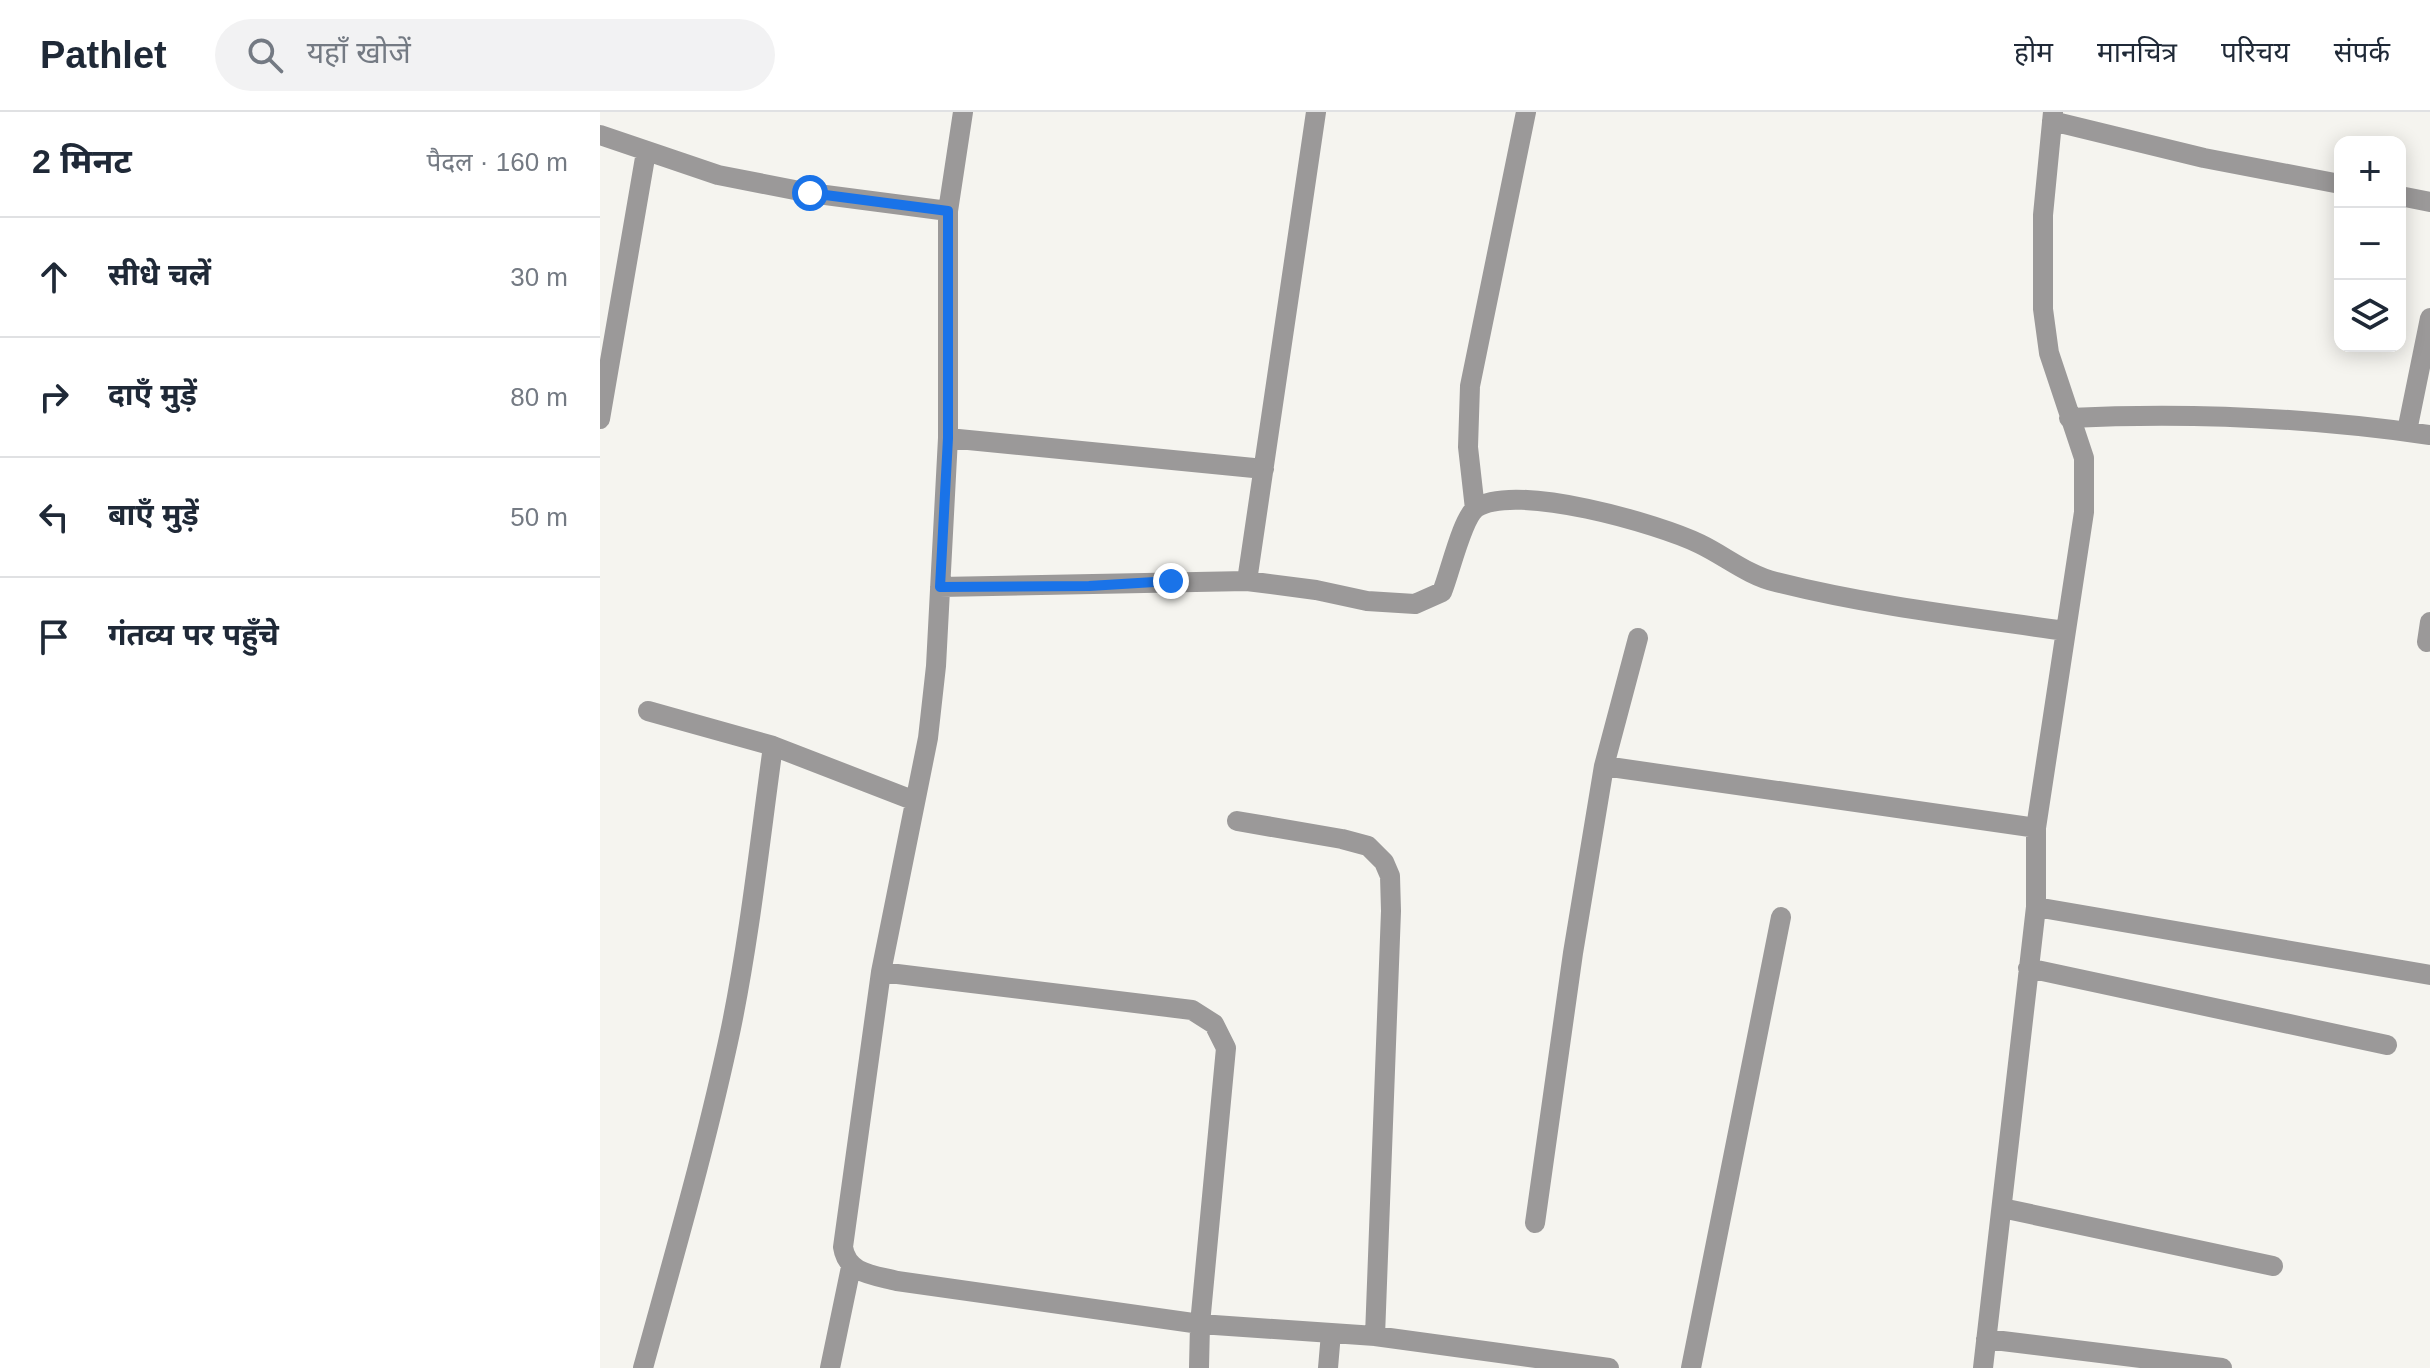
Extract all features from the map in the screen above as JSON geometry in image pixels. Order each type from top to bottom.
[{"type":"street","points":[[963,112],[948,211],[948,438],[936,666],[928,738],[881,972],[843,1247],[845,1259],[851,1267],[863,1273],[897,1281],[1200,1324],[1375,1336],[1530,1363],[1609,1368]]},
{"type":"street","points":[[1247,581],[1316,112]]},
{"type":"street","points":[[1475,509],[1468,447],[1470,386],[1526,112]]},
{"type":"street","points":[[1983,1368],[2036,907],[2036,828],[2084,512],[2084,458],[2049,353],[2043,309],[2043,215],[2052,117],[2204,158],[2334,183]]},
{"type":"street","points":[[600,135],[718,175],[810,193],[948,211]]},
{"type":"street","points":[[600,419],[646,152]]},
{"type":"street","points":[[2406,197],[2429,199]]},
{"type":"street","points":[[2407,431],[2430,318]]},
{"type":"street","points":[[2069,418],[2212,417],[2372,426],[2430,435]]},
{"type":"street","points":[[948,438],[1264,469]]},
{"type":"street","points":[[940,587],[1247,581],[1316,590],[1367,601],[1415,604],[1442,592],[1454,563],[1463,527],[1475,509],[1499,499],[1531,499],[1568,505],[1664,530],[1699,543],[1771,581],[1908,608],[2065,631]]},
{"type":"street","points":[[1535,1223],[1573,953],[1604,766],[1638,638]]},
{"type":"street","points":[[648,711],[773,746],[915,801]]},
{"type":"street","points":[[643,1368],[705,1140],[731,1025],[773,746]]},
{"type":"street","points":[[1604,766],[2036,828]]},
{"type":"street","points":[[1237,821],[1368,846],[1384,862],[1390,876],[1375,1336]]},
{"type":"street","points":[[2036,907],[2430,975]]},
{"type":"street","points":[[1691,1368],[1781,917]]},
{"type":"street","points":[[2028,968],[2387,1045]]},
{"type":"street","points":[[881,972],[1192,1010],[1214,1024],[1226,1048],[1200,1324],[1199,1368]]},
{"type":"street","points":[[2002,1208],[2273,1266]]},
{"type":"street","points":[[830,1368],[851,1267]]},
{"type":"street","points":[[1328,1368],[1331,1333]]},
{"type":"street","points":[[1986,1339],[2222,1368]]},
{"type":"route","points":[[810,193],[948,211],[948,438],[940,587],[1089,586],[1171,581]]}]
